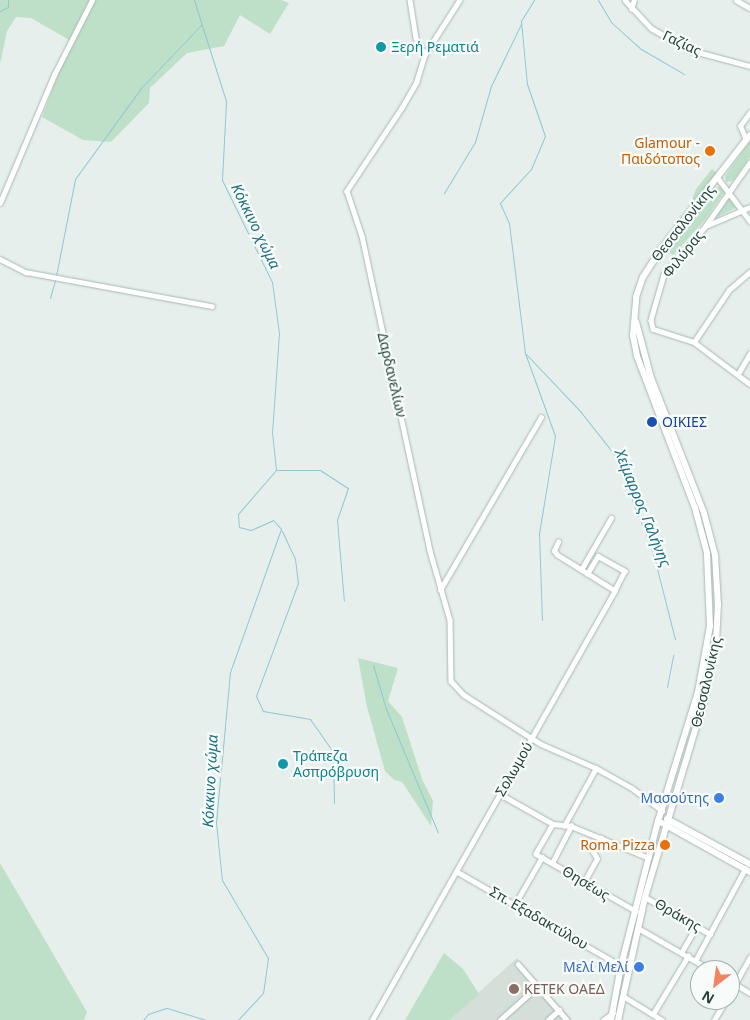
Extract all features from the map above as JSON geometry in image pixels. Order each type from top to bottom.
[{"type":"main road","name":"Θεσσαλονίκης","points":[[611,1020],[622,966],[658,821],[706,656],[710,626],[709,572],[695,508],[637,356],[633,335],[636,297],[643,277],[662,248],[748,138]]},
{"type":"main road","name":"Θεσσαλονίκης","points":[[618,1020],[645,896],[712,666],[718,629],[717,579],[704,513],[651,378],[635,318]]},
{"type":"main road","points":[[662,811],[667,819],[748,867]]},
{"type":"main road","points":[[658,821],[667,819]]},
{"type":"street","points":[[0,203],[54,75],[92,0]]},
{"type":"street","points":[[410,0],[416,38],[425,55]]},
{"type":"street","name":"Δαρδανελίων","points":[[460,0],[425,55],[412,91],[347,191],[362,236],[440,590],[450,620],[452,681],[455,689],[532,738]]},
{"type":"street","name":"Γαζίας","points":[[625,0],[631,9],[650,28],[687,47],[750,66]]},
{"type":"street","points":[[631,9],[634,0]]},
{"type":"street","points":[[736,0],[750,8]]},
{"type":"street","points":[[748,138],[740,126],[750,112]]},
{"type":"street","name":"Φιλύρας","points":[[694,342],[653,329],[656,298],[664,275],[706,226],[750,164]]},
{"type":"street","points":[[718,178],[730,191],[750,221]]},
{"type":"street","points":[[706,226],[750,207]]},
{"type":"street","points":[[0,259],[26,272],[43,276],[212,306]]},
{"type":"street","points":[[750,272],[728,290],[694,342],[750,384]]},
{"type":"street","points":[[738,374],[750,353]]},
{"type":"street","points":[[440,590],[540,417]]},
{"type":"street","points":[[582,570],[611,518]]},
{"type":"street","points":[[558,542],[554,551],[557,555],[615,591]]},
{"type":"street","name":"Σολωμού","points":[[372,1020],[625,572],[597,556],[587,574]]},
{"type":"street","points":[[532,738],[596,768],[632,788],[662,811]]},
{"type":"street","points":[[564,826],[596,768]]},
{"type":"street","points":[[500,794],[553,824],[571,826],[649,858]]},
{"type":"street","name":"Θησέως","points":[[553,824],[536,854],[636,911]]},
{"type":"street","points":[[552,863],[571,826]]},
{"type":"street","points":[[584,882],[596,859],[593,852],[601,838]]},
{"type":"street","points":[[515,904],[542,857]]},
{"type":"street","points":[[697,960],[748,867]]},
{"type":"street","name":"Σπ. Εξαδακτύλου","points":[[456,871],[622,966]]},
{"type":"street","name":"Θράκης","points":[[645,896],[710,934]]},
{"type":"street","points":[[681,953],[697,925]]},
{"type":"street","points":[[638,928],[694,960]]},
{"type":"street","points":[[653,1014],[688,956]]},
{"type":"street","points":[[740,975],[750,957]]},
{"type":"street","points":[[518,964],[567,1020]]},
{"type":"street","points":[[500,1020],[538,986]]},
{"type":"street","points":[[623,996],[662,1020]]},
{"type":"street","points":[[548,1020],[559,1010]]},
{"type":"street","points":[[603,1020],[612,1013]]},
{"type":"shaded area","name":"ΚΕΤΕΚ ΟΑΕΔ","points":[[517,958],[572,1020],[448,1020]]},
{"type":"green space","points":[[0,0],[281,0],[289,3],[270,34],[240,15],[224,46],[187,53],[150,88],[149,103],[111,142],[83,140],[42,117],[71,41],[31,18],[16,17],[7,31],[0,64]]},
{"type":"green space","points":[[750,141],[750,157],[733,181],[726,182],[725,176]]},
{"type":"green space","points":[[712,169],[717,173],[688,210],[696,189]]},
{"type":"green space","points":[[719,186],[725,191],[705,220],[673,255],[666,249]]},
{"type":"green space","points":[[728,196],[737,207],[713,219]]},
{"type":"green space","points":[[358,658],[398,668],[388,701],[402,717],[422,779],[433,801],[431,826],[402,782],[394,780],[385,771],[367,707]]},
{"type":"green space","points":[[0,863],[87,1012],[84,1020],[0,1020]]},
{"type":"green space","points":[[444,953],[463,969],[479,994],[449,1020],[405,1020]]},
{"type":"waterway","points":[[0,11],[8,7],[8,0]]},
{"type":"waterway","name":"Κόκκινο χώμα","points":[[194,0],[226,101],[222,180],[272,282],[279,333],[272,432],[276,470],[238,514],[239,527],[251,530],[273,520],[281,529],[230,672],[216,823],[222,880],[268,958],[263,993],[238,1020]]},
{"type":"waterway","name":"Χείμαρρος Γαλήνης","points":[[534,0],[521,21],[527,84],[545,136],[531,169],[500,203],[509,223],[525,353],[555,436],[539,534],[542,620]]},
{"type":"waterway","points":[[598,0],[612,23],[641,49],[684,74]]},
{"type":"waterway","name":"Κόκκινο χώμα","points":[[56,276],[75,179],[141,88],[202,24]]},
{"type":"waterway","points":[[444,193],[475,142],[491,86],[521,24]]},
{"type":"waterway","name":"Κόκκινο χώμα","points":[[50,298],[55,280]]},
{"type":"waterway","name":"Χείμαρρος Γαλήνης","points":[[526,354],[580,411],[614,454],[653,553],[675,639]]},
{"type":"waterway","name":"Κόκκινο χώμα","points":[[276,470],[320,470],[348,488],[337,520],[344,601]]},
{"type":"waterway","name":"Κόκκινο χώμα","points":[[282,531],[295,559],[298,583],[256,696],[263,711],[310,719],[333,752],[334,803]]},
{"type":"waterway","points":[[667,687],[673,655]]},
{"type":"waterway","name":"Κόκκινο χώμα","points":[[373,665],[386,709],[438,833]]},
{"type":"waterway","name":"Κόκκινο χώμα","points":[[143,1020],[148,1014],[167,1008],[206,1020]]},
{"type":"place","name":"Ξερή Ρεματιά","points":[[381,47]]},
{"type":"place","name":"Glamour - Παιδότοπος","points":[[710,151]]},
{"type":"place","name":"ΟΙΚΙΕΣ","points":[[652,422]]},
{"type":"place","name":"Τράπεζα Ασπρόβρυση","points":[[283,764]]},
{"type":"place","name":"Μασούτης","points":[[719,798]]},
{"type":"place","name":"Roma Pizza","points":[[665,845]]},
{"type":"place","name":"Μελί Μελί","points":[[639,967]]},
{"type":"place","name":"ΚΕΤΕΚ ΟΑΕΔ","points":[[514,989]]}]
